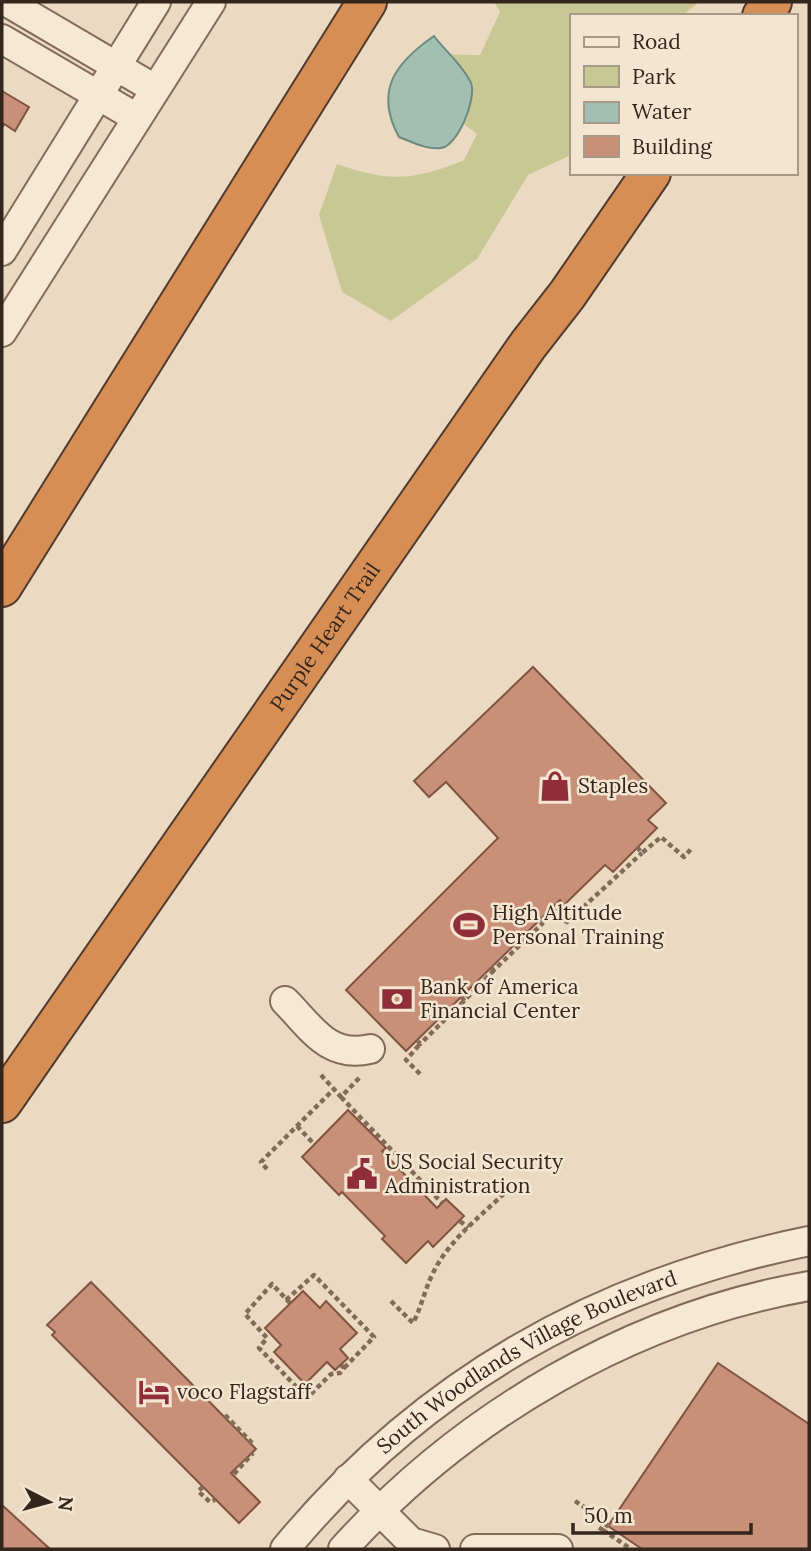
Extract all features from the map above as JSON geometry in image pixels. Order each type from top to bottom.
[{"type":"highway","points":[[2,587],[367,2]]},
{"type":"highway","name":"Purple Heart Trail","points":[[2,1103],[528,345],[567,295],[650,175]]},
{"type":"street","points":[[7,2],[155,89]]},
{"type":"street","points":[[2,251],[156,2]]},
{"type":"street","points":[[2,332],[211,2]]},
{"type":"street","points":[[2,39],[137,118]]},
{"type":"street","points":[[285,1001],[333,1049],[368,1060]]},
{"type":"street","name":"South Woodlands Village Boulevard","points":[[285,1549],[348,1479],[457,1389],[550,1330],[656,1282],[712,1264],[809,1241]]},
{"type":"street","name":"South Woodlands Village Boulevard","points":[[343,1549],[379,1512],[460,1441],[529,1393],[601,1354],[737,1302],[809,1286]]},
{"type":"street","points":[[348,1479],[411,1542],[435,1549]]},
{"type":"street","points":[[475,1549],[558,1549]]},
{"type":"path","points":[[420,1074],[405,1060],[542,921],[555,911],[567,922],[661,837],[684,857],[692,848]]},
{"type":"path","points":[[637,847],[642,853]]},
{"type":"path","points":[[341,1097],[368,1060]]},
{"type":"path","points":[[321,1075],[442,1203]]},
{"type":"path","points":[[267,1169],[261,1162],[334,1089]]},
{"type":"path","points":[[297,1126],[314,1144]]},
{"type":"path","points":[[391,1301],[413,1323],[423,1305],[432,1274],[444,1253],[509,1189]]},
{"type":"path","points":[[460,1221],[468,1228]]},
{"type":"path","points":[[314,1275],[374,1337],[343,1366],[340,1373],[331,1374],[307,1398],[258,1348],[267,1338],[245,1314],[272,1284],[288,1301],[314,1275]]},
{"type":"path","points":[[225,1415],[253,1444]]},
{"type":"path","points":[[234,1474],[253,1453]]},
{"type":"path","points":[[202,1487],[198,1491],[210,1502],[215,1500]]},
{"type":"path","points":[[575,1501],[602,1518],[598,1527],[631,1549]]},
{"type":"path","points":[[603,1530],[609,1523]]},
{"type":"green space","points":[[494,2],[699,2],[684,14],[570,14],[570,155],[528,175],[477,259],[391,321],[342,292],[319,215],[337,164],[371,174],[401,177],[430,172],[464,160],[477,134],[434,102],[428,54],[480,55],[500,12]]},
{"type":"water","points":[[434,36],[463,70],[472,90],[469,110],[460,131],[441,148],[430,148],[399,137],[388,106],[392,79],[399,68]]},
{"type":"building","points":[[2,91],[29,107],[15,131],[4,124],[2,128]]},
{"type":"building","points":[[533,667],[666,803],[648,820],[657,828],[613,872],[605,865],[564,905],[560,900],[406,1051],[346,990],[498,838],[446,782],[429,797],[414,781]]},
{"type":"building","name":"US Social Security Administration","points":[[348,1110],[386,1148],[382,1151],[437,1208],[446,1199],[464,1216],[433,1247],[428,1241],[406,1263],[382,1239],[385,1236],[342,1192],[339,1195],[302,1157]]},
{"type":"building","name":"voco Flagstaff","points":[[91,1282],[256,1449],[231,1473],[260,1502],[239,1523],[52,1335],[55,1332],[47,1325]]},
{"type":"building","points":[[303,1291],[320,1308],[326,1301],[357,1333],[340,1349],[348,1358],[335,1370],[327,1362],[305,1384],[274,1352],[281,1345],[265,1328]]},
{"type":"building","points":[[718,1363],[809,1424],[809,1549],[642,1549],[608,1526]]},
{"type":"building","points":[[2,1505],[50,1549],[2,1549]]},
{"type":"place","name":"Staples","points":[[555,786]]},
{"type":"place","name":"High Altitude Personal Training","points":[[469,925]]},
{"type":"place","name":"Bank of America Financial Center","points":[[397,999]]},
{"type":"place","name":"US Social Security Administration","points":[[362,1174]]},
{"type":"place","name":"voco Flagstaff","points":[[154,1392]]}]
